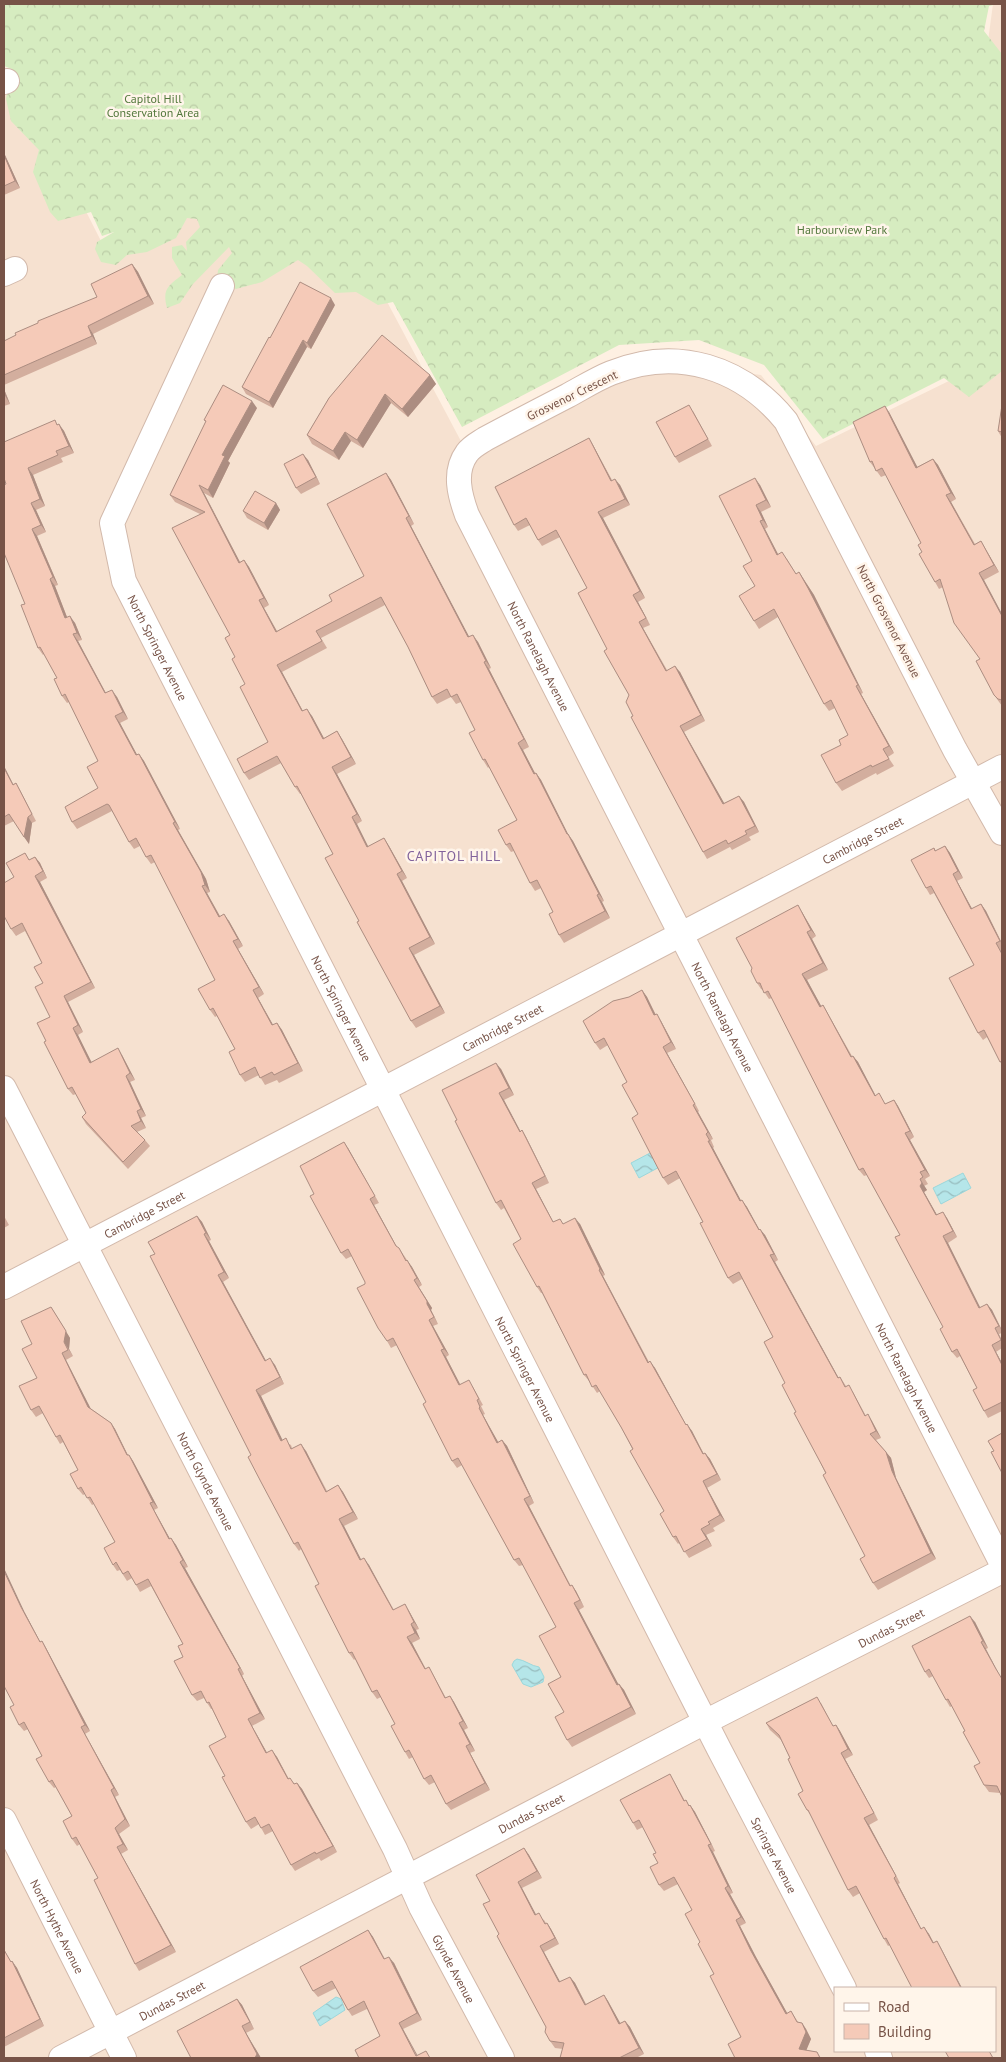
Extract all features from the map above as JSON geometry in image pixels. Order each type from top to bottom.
[{"type":"street","name":"North Springer Avenue","points":[[222,286],[112,523],[124,581],[706,1722]]},
{"type":"street","name":"Grosvenor Crescent","points":[[460,465],[467,452],[486,438],[612,373],[639,365],[669,361],[706,365],[739,379],[776,408]]},
{"type":"street","name":"North Grosvenor Avenue","points":[[776,408],[786,421],[973,782],[1002,833]]},
{"type":"street","name":"North Ranelagh Avenue","points":[[460,465],[459,492],[467,515],[1002,1564]]},
{"type":"street","name":"Cambridge Street","points":[[4,1287],[1002,767]]},
{"type":"street","name":"North Glynde Avenue","points":[[4,1088],[408,1877]]},
{"type":"street","name":"Dundas Street","points":[[61,2058],[706,1722],[1002,1571]]},
{"type":"street","name":"Springer Avenue","points":[[706,1722],[843,1987]]},
{"type":"street","name":"North Hythe Avenue","points":[[4,1820],[124,2058]]},
{"type":"street","name":"Glynde Avenue","points":[[408,1877],[502,2058]]},
{"type":"shaded area","points":[[993,4],[1002,4],[1002,122],[981,93]]},
{"type":"shaded area","points":[[21,83],[102,243],[227,190],[375,279],[463,445],[631,359],[761,375],[816,446],[1002,355],[1002,2058],[4,2058],[4,89]]},
{"type":"green space","name":"Harbourview Park","points":[[4,4],[998,4],[989,6],[984,31],[1002,54],[1002,371],[969,397],[944,378],[823,439],[764,365],[699,340],[619,345],[462,427],[393,302],[378,305],[356,292],[335,293],[307,266],[298,260],[262,282],[236,289],[217,279],[218,270],[232,253],[229,247],[193,284],[180,303],[167,308],[165,296],[167,288],[182,275],[172,258],[172,247],[182,245],[187,251],[186,242],[200,227],[197,219],[187,218],[176,238],[147,252],[127,255],[116,265],[101,262],[95,249],[97,242],[114,232],[102,236],[91,212],[58,221],[50,212],[33,172],[39,150],[11,121],[6,99],[12,69],[4,66]]},
{"type":"water","points":[[652,1152],[665,1164],[639,1178],[631,1163]]},
{"type":"water","points":[[963,1173],[971,1188],[941,1204],[933,1188]]},
{"type":"water","points":[[517,1659],[539,1667],[544,1677],[543,1682],[531,1687],[523,1684],[512,1665]]},
{"type":"water","points":[[336,1997],[341,1999],[345,2010],[320,2026],[313,2013]]},
{"type":"building","points":[[4,155],[15,181],[4,186]]},
{"type":"building","points":[[132,264],[148,296],[88,326],[92,336],[4,375],[4,341],[16,335],[15,333],[38,323],[38,321],[97,297],[91,284]]},
{"type":"building","points":[[300,282],[331,298],[307,343],[303,340],[269,402],[242,387]]},
{"type":"building","points":[[382,335],[430,375],[402,409],[385,394],[357,440],[345,432],[333,451],[307,435],[329,398]]},
{"type":"building","points":[[223,385],[252,401],[222,455],[225,456],[208,490],[199,485],[239,563],[244,560],[264,598],[259,600],[276,632],[332,601],[329,595],[364,576],[327,504],[386,473],[409,516],[406,518],[468,637],[473,635],[486,661],[484,662],[524,739],[518,743],[568,834],[599,894],[597,895],[605,911],[559,935],[549,914],[553,912],[537,880],[530,883],[510,843],[506,845],[498,830],[517,820],[469,733],[475,730],[457,694],[451,697],[447,689],[432,697],[381,597],[316,631],[322,641],[277,665],[302,711],[307,709],[323,739],[337,731],[351,757],[332,767],[357,814],[352,817],[367,847],[384,838],[402,871],[397,874],[430,937],[409,948],[440,1006],[411,1021],[357,922],[359,921],[325,858],[333,854],[297,786],[295,787],[277,756],[244,773],[237,759],[268,742],[240,687],[245,684],[232,659],[235,657],[225,638],[230,635],[172,528],[205,512],[170,495],[206,421],[204,420]]},
{"type":"building","points":[[689,405],[708,439],[675,457],[656,422]]},
{"type":"building","points":[[1002,405],[1002,432],[998,431]]},
{"type":"building","points":[[885,406],[916,468],[933,459],[951,493],[946,495],[974,545],[981,541],[994,565],[979,573],[1002,616],[1002,700],[994,695],[976,661],[980,659],[954,623],[940,579],[935,582],[919,554],[922,552],[918,545],[921,543],[882,468],[876,471],[872,461],[870,462],[853,422]]},
{"type":"building","points":[[55,420],[57,425],[59,424],[69,446],[56,451],[58,455],[28,468],[40,499],[31,503],[41,525],[32,529],[53,577],[50,579],[65,618],[70,616],[77,633],[73,634],[105,693],[112,690],[123,712],[115,716],[136,755],[139,754],[175,822],[173,823],[201,872],[205,885],[202,886],[219,917],[224,914],[238,939],[233,941],[259,987],[253,990],[272,1025],[277,1023],[298,1063],[274,1075],[272,1072],[260,1078],[255,1067],[240,1075],[229,1052],[235,1049],[213,1008],[210,1010],[198,989],[215,980],[151,855],[146,857],[136,838],[129,842],[109,805],[107,804],[72,822],[65,807],[98,788],[87,767],[98,761],[65,694],[62,696],[54,679],[57,678],[40,647],[38,648],[21,605],[25,604],[4,553],[4,485],[6,484],[4,478],[4,442]]},
{"type":"building","points":[[589,438],[611,481],[615,479],[625,499],[598,512],[640,591],[633,595],[646,618],[639,622],[666,671],[675,666],[701,715],[680,726],[723,804],[739,796],[755,826],[745,831],[747,834],[728,844],[726,840],[703,852],[631,717],[633,716],[626,702],[629,695],[604,651],[607,649],[578,593],[587,588],[556,530],[538,540],[526,518],[514,525],[495,487]]},
{"type":"building","points":[[303,454],[316,477],[296,488],[284,464]]},
{"type":"building","points":[[755,478],[766,500],[756,505],[763,520],[760,521],[777,555],[782,552],[796,574],[799,572],[858,685],[856,686],[889,746],[883,749],[889,759],[872,767],[871,765],[836,783],[821,755],[841,745],[839,740],[848,735],[831,700],[824,704],[774,609],[754,621],[739,596],[755,586],[743,566],[752,561],[719,496]]},
{"type":"building","points":[[255,491],[276,503],[264,523],[243,511]]},
{"type":"building","points":[[4,768],[13,785],[16,783],[32,814],[28,817],[24,837],[9,814],[4,817]]},
{"type":"building","points":[[945,846],[958,871],[953,874],[971,909],[981,904],[1000,941],[996,943],[1002,954],[1002,1061],[1000,1062],[984,1030],[978,1033],[949,978],[974,965],[931,886],[926,888],[911,860],[934,848],[935,851]]},
{"type":"building","points":[[25,853],[29,860],[35,857],[43,871],[35,876],[91,982],[64,996],[78,1025],[73,1028],[90,1063],[118,1048],[130,1073],[126,1076],[141,1109],[137,1111],[141,1121],[131,1126],[145,1140],[123,1162],[82,1117],[86,1113],[72,1087],[68,1089],[44,1042],[46,1041],[37,1023],[50,1017],[35,987],[43,983],[34,967],[42,963],[22,923],[11,929],[4,916],[4,883],[14,877],[6,863]]},
{"type":"building","points":[[798,905],[811,930],[807,932],[823,963],[802,974],[820,1007],[823,1005],[875,1096],[879,1093],[885,1104],[894,1100],[910,1131],[905,1133],[925,1170],[920,1172],[923,1177],[920,1179],[922,1183],[920,1186],[936,1215],[943,1212],[953,1231],[943,1236],[979,1308],[987,1304],[999,1326],[995,1328],[1001,1340],[992,1345],[1002,1365],[1002,1402],[984,1411],[973,1390],[977,1388],[957,1349],[952,1352],[940,1329],[943,1327],[895,1237],[900,1235],[863,1168],[859,1170],[768,991],[764,993],[760,983],[757,983],[751,971],[752,968],[736,938]]},
{"type":"building","points":[[642,990],[654,1015],[657,1014],[671,1042],[663,1047],[695,1104],[693,1105],[708,1132],[706,1134],[710,1141],[708,1141],[740,1201],[742,1200],[774,1254],[770,1255],[838,1378],[840,1377],[845,1387],[849,1385],[865,1416],[868,1414],[876,1431],[870,1434],[886,1452],[892,1471],[931,1553],[873,1583],[860,1559],[865,1556],[823,1475],[826,1473],[794,1413],[796,1412],[782,1385],[785,1383],[764,1342],[773,1337],[739,1272],[728,1278],[700,1223],[703,1222],[676,1171],[663,1178],[632,1118],[638,1114],[622,1085],[627,1082],[604,1038],[595,1043],[583,1021],[613,1001],[629,997]]},
{"type":"building","points":[[496,1063],[509,1088],[499,1093],[520,1132],[522,1130],[545,1176],[532,1183],[553,1222],[560,1219],[563,1224],[575,1218],[599,1270],[648,1363],[650,1361],[703,1454],[705,1453],[717,1474],[703,1481],[720,1515],[701,1529],[707,1539],[684,1552],[676,1536],[673,1537],[660,1514],[664,1511],[630,1451],[633,1449],[621,1427],[596,1385],[592,1387],[586,1374],[584,1375],[539,1286],[537,1287],[513,1244],[521,1239],[501,1200],[496,1203],[455,1121],[457,1120],[442,1090]]},
{"type":"building","points":[[344,1142],[375,1196],[370,1199],[396,1246],[407,1260],[417,1278],[414,1280],[434,1317],[429,1320],[444,1349],[441,1350],[459,1385],[469,1380],[479,1399],[477,1400],[479,1408],[497,1443],[502,1440],[530,1496],[524,1499],[570,1586],[572,1585],[580,1600],[574,1603],[617,1685],[619,1684],[631,1707],[567,1740],[555,1717],[564,1712],[548,1684],[561,1677],[539,1636],[556,1627],[519,1558],[514,1560],[458,1458],[452,1461],[423,1404],[426,1402],[393,1338],[387,1341],[357,1288],[365,1284],[365,1282],[348,1249],[341,1253],[310,1196],[314,1194],[300,1166]]},
{"type":"building","points":[[197,1216],[206,1233],[204,1234],[224,1272],[218,1275],[265,1361],[270,1358],[280,1377],[256,1390],[281,1441],[286,1438],[291,1449],[301,1444],[326,1492],[338,1485],[353,1512],[339,1519],[360,1560],[364,1558],[393,1610],[405,1604],[414,1622],[411,1624],[415,1633],[407,1637],[425,1669],[429,1667],[445,1698],[450,1696],[463,1721],[459,1723],[470,1744],[466,1746],[485,1783],[446,1804],[431,1775],[424,1779],[409,1750],[405,1752],[391,1726],[395,1724],[377,1690],[372,1692],[352,1652],[349,1653],[315,1586],[319,1584],[298,1542],[294,1544],[248,1457],[251,1455],[150,1256],[155,1254],[148,1242]]},
{"type":"building","points":[[51,1307],[66,1331],[64,1342],[68,1350],[62,1353],[88,1407],[111,1423],[153,1502],[150,1503],[169,1539],[171,1538],[183,1560],[180,1562],[240,1668],[238,1669],[260,1713],[248,1719],[266,1753],[272,1750],[288,1779],[290,1778],[294,1784],[297,1783],[333,1846],[316,1854],[315,1852],[291,1865],[269,1824],[261,1828],[255,1817],[246,1822],[222,1777],[225,1776],[209,1746],[226,1737],[209,1702],[207,1703],[201,1691],[192,1695],[174,1661],[183,1657],[178,1646],[183,1644],[148,1579],[136,1585],[128,1571],[123,1574],[116,1562],[113,1565],[104,1548],[115,1542],[90,1497],[87,1498],[81,1487],[78,1489],[70,1474],[78,1470],[60,1435],[56,1437],[39,1406],[31,1410],[19,1386],[37,1378],[22,1349],[32,1344],[21,1321]]},
{"type":"building","points":[[1002,1433],[1002,1473],[991,1452],[994,1451],[988,1441]]},
{"type":"building","points":[[4,1571],[21,1607],[40,1642],[42,1641],[85,1725],[81,1727],[114,1788],[111,1790],[125,1819],[115,1828],[123,1844],[117,1847],[171,1945],[135,1964],[94,1880],[98,1878],[76,1837],[72,1839],[63,1821],[72,1816],[52,1780],[49,1782],[36,1759],[42,1756],[24,1722],[19,1725],[10,1707],[14,1705],[4,1686]]},
{"type":"building","points":[[970,1616],[983,1641],[981,1642],[1002,1679],[1002,1797],[997,1786],[984,1785],[974,1766],[980,1763],[963,1732],[965,1731],[929,1669],[925,1672],[912,1646]]},
{"type":"building","points":[[817,1697],[833,1726],[836,1725],[848,1749],[841,1753],[874,1813],[864,1818],[896,1876],[894,1878],[921,1929],[924,1927],[933,1943],[937,1941],[960,1987],[911,1987],[856,1886],[848,1890],[798,1794],[803,1791],[779,1735],[766,1723]]},
{"type":"building","points":[[670,1774],[684,1801],[686,1800],[690,1805],[711,1844],[708,1845],[728,1886],[725,1888],[741,1917],[736,1920],[751,1951],[786,2014],[791,2011],[797,2022],[802,2023],[806,2032],[799,2049],[817,2052],[820,2058],[735,2058],[728,2044],[741,2037],[710,1976],[714,1974],[685,1914],[692,1910],[674,1877],[659,1885],[650,1867],[658,1863],[653,1854],[656,1853],[639,1820],[633,1823],[620,1800]]},
{"type":"building","points":[[524,1848],[537,1871],[518,1882],[535,1915],[539,1913],[555,1938],[540,1946],[559,1982],[570,1977],[585,2005],[604,1995],[619,2024],[625,2021],[639,2048],[619,2058],[560,2058],[564,2043],[550,2041],[545,2032],[546,2027],[497,1936],[499,1934],[483,1904],[490,1901],[476,1875]]},
{"type":"building","points":[[368,1930],[384,1959],[389,1957],[417,2013],[399,2023],[416,2056],[426,2051],[430,2058],[359,2058],[355,2050],[380,2036],[364,2001],[348,2010],[332,1981],[313,1991],[300,1967]]},
{"type":"building","points":[[4,1950],[12,1961],[40,2019],[4,2038]]},
{"type":"building","points":[[237,1999],[250,2022],[242,2026],[257,2054],[255,2058],[191,2058],[177,2031]]},
{"type":"building","points":[[946,2052],[990,2052],[993,2058],[949,2058]]},
{"type":"district","name":"CAPITOL HILL","points":[[454,856]]},
{"type":"park label","name":"Capitol Hill Conservation Area","points":[[153,105]]}]
